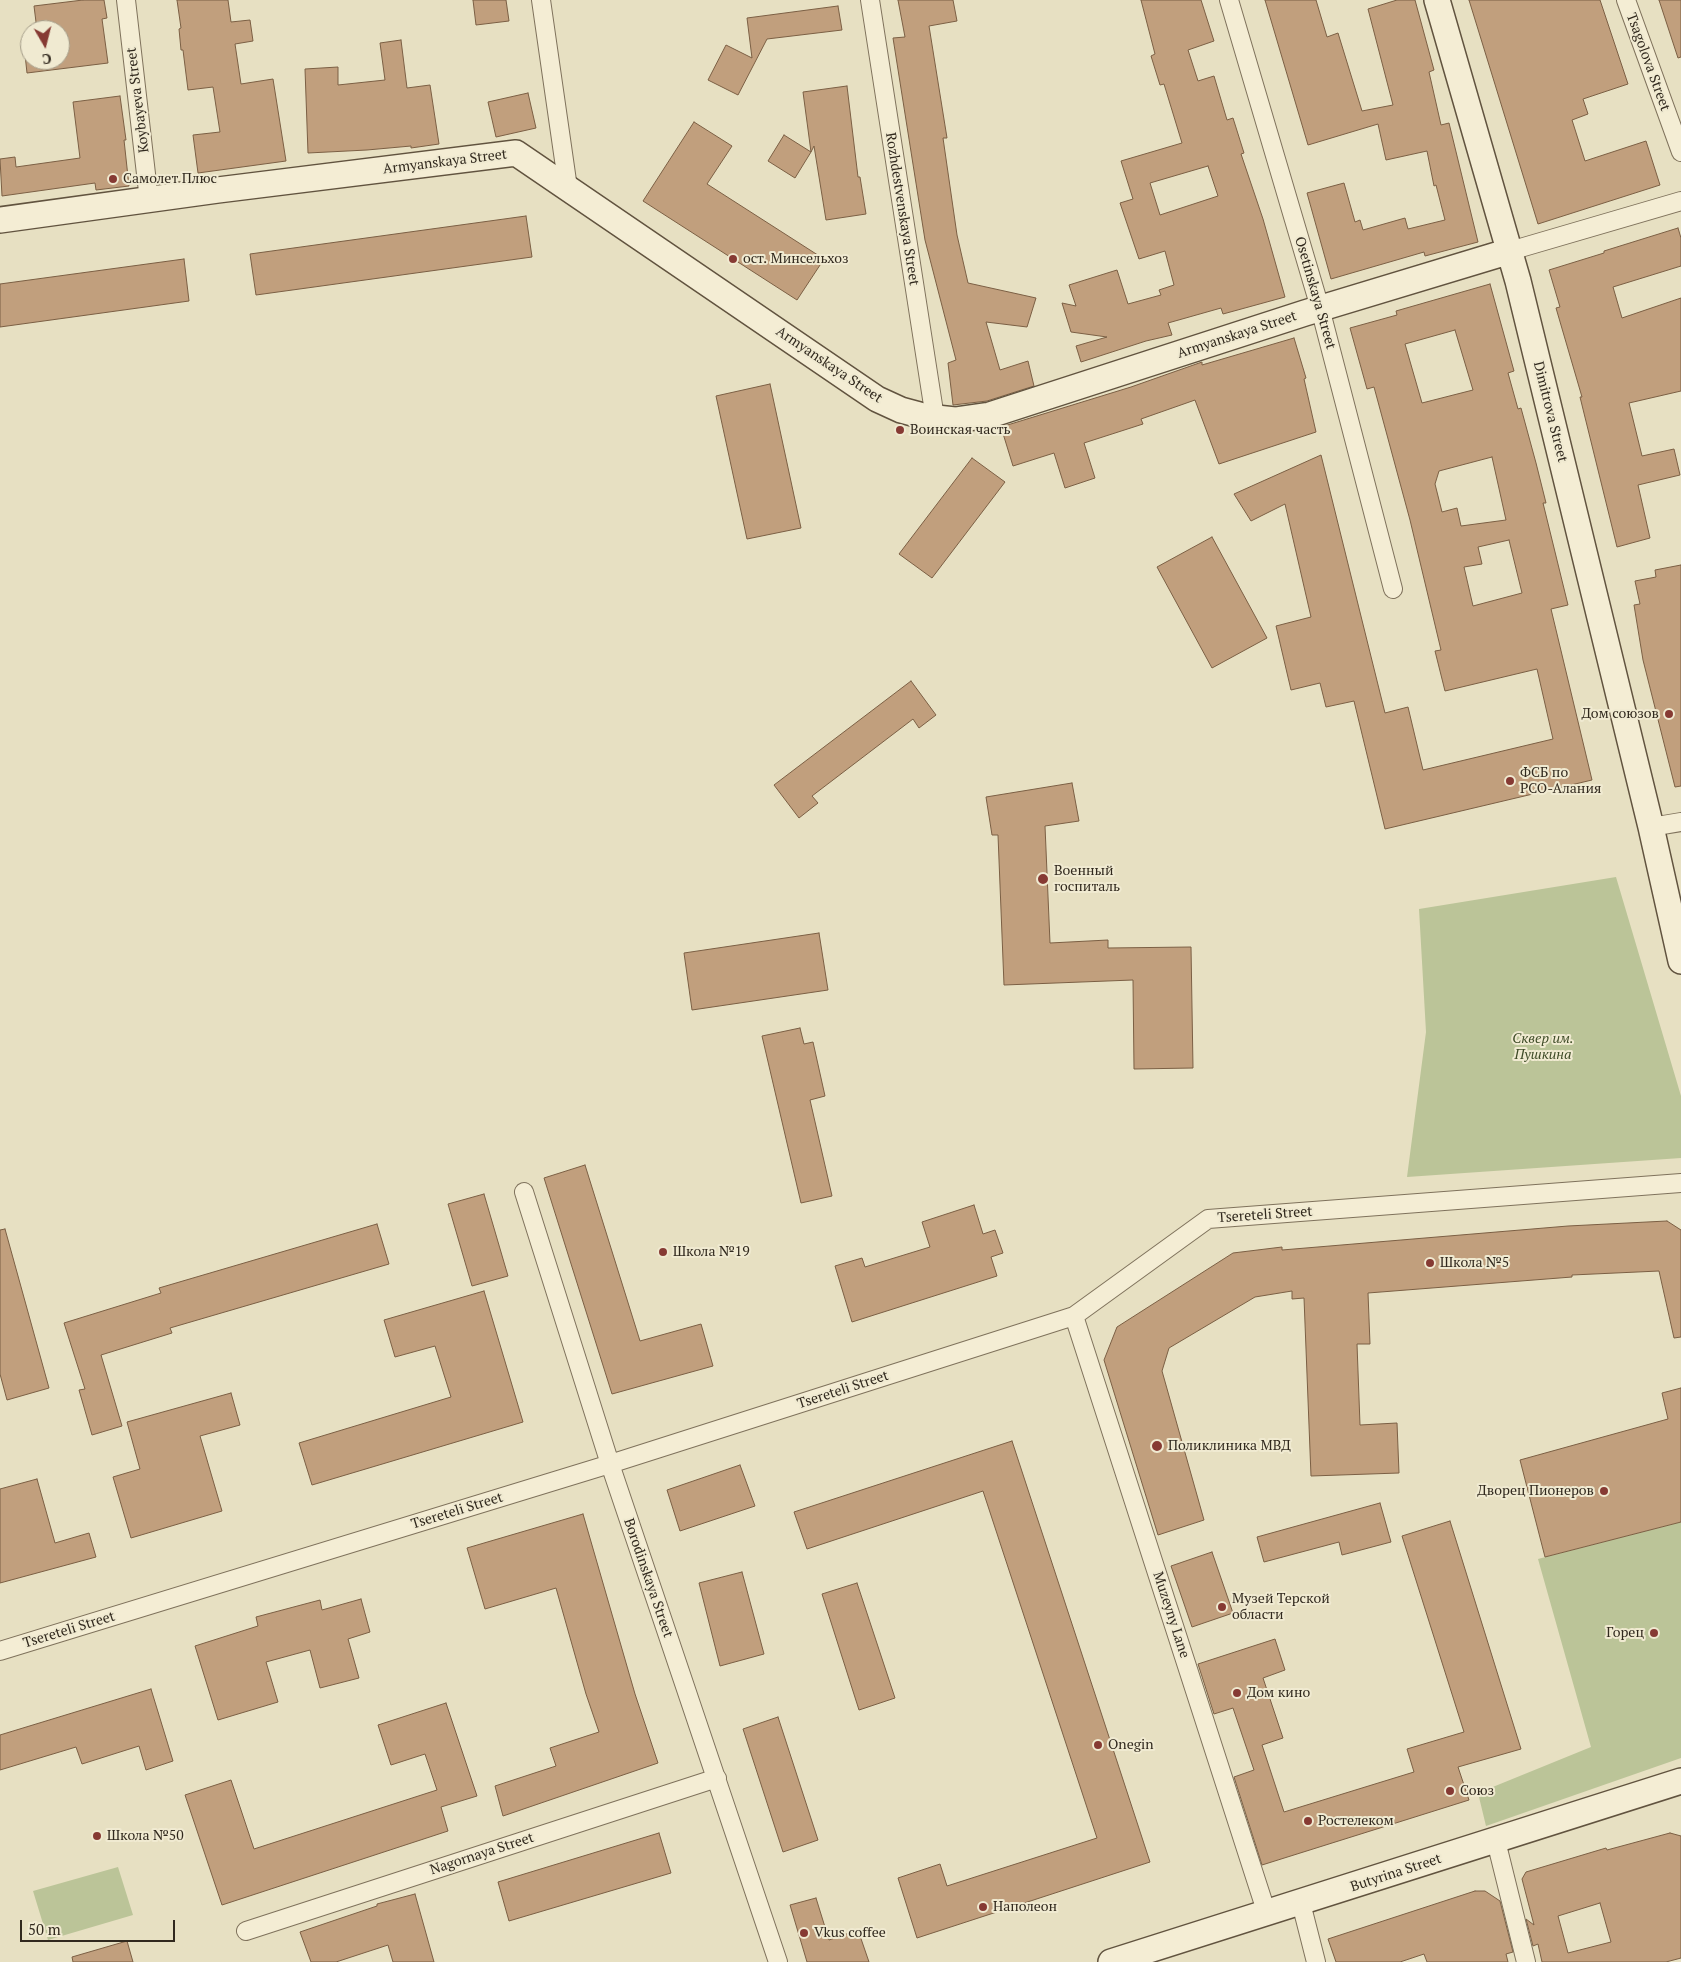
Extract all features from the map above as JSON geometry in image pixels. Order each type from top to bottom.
[{"type":"main road","name":"Dimitrova Street","points":[[1437,0],[1510,251],[1651,826],[1681,961]]},
{"type":"main road","name":"Armyanskaya Street","points":[[0,220],[516,153],[877,399],[901,410],[935,418],[955,420],[990,415],[1320,308],[1510,251]]},
{"type":"main road","name":"Butyrina Street","points":[[1111,1962],[1681,1782]]},
{"type":"street","name":"Koybayeva Street","points":[[126,0],[149,200]]},
{"type":"street","points":[[541,0],[568,188]]},
{"type":"street","name":"Rozhdestvenskaya Street","points":[[870,0],[935,418]]},
{"type":"street","name":"Osetinskaya Street","points":[[1229,0],[1320,308],[1393,589]]},
{"type":"street","name":"Tsagolova Street","points":[[1626,0],[1681,152]]},
{"type":"street","name":"Armyanskaya Street","points":[[1510,251],[1681,200]]},
{"type":"street","points":[[1651,826],[1681,822]]},
{"type":"street","name":"Tsereteli Street","points":[[0,1651],[610,1464],[1074,1316],[1208,1219],[1681,1183]]},
{"type":"street","name":"Borodinskaya Street","points":[[524,1192],[610,1464],[778,1962]]},
{"type":"street","name":"Muzeyny Lane","points":[[1074,1316],[1267,1914]]},
{"type":"street","name":"Nagornaya Street","points":[[246,1931],[717,1778]]},
{"type":"street","points":[[1496,1841],[1526,1962]]},
{"type":"street","points":[[1301,1903],[1316,1962]]},
{"type":"green space","name":"Сквер им. Пушкина","points":[[1616,877],[1681,1096],[1681,1158],[1407,1177],[1426,1032],[1419,909]]},
{"type":"green space","points":[[1681,1522],[1681,1758],[1486,1826],[1478,1793],[1591,1747],[1538,1559]]},
{"type":"green space","points":[[118,1867],[133,1915],[48,1940],[33,1891]]},
{"type":"building","points":[[83,0],[104,0],[107,18],[102,19],[108,63],[70,68],[70,20],[36,20],[34,6]]},
{"type":"building","points":[[177,0],[228,0],[231,22],[250,20],[253,41],[235,44],[241,84],[273,79],[286,161],[198,173],[193,135],[220,132],[213,87],[188,90],[183,50],[181,50],[179,29],[181,28]]},
{"type":"building","points":[[473,0],[506,0],[509,21],[476,25]]},
{"type":"building","points":[[898,0],[953,0],[957,21],[929,26],[947,138],[943,138],[957,235],[968,283],[1036,298],[1027,327],[986,322],[1000,370],[1028,361],[1034,386],[987,401],[953,405],[948,363],[956,360],[925,240],[893,38],[905,37]]},
{"type":"building","points":[[1141,0],[1201,0],[1214,41],[1188,50],[1198,81],[1214,76],[1227,120],[1233,118],[1244,153],[1241,154],[1263,219],[1285,297],[1223,314],[1221,308],[1168,323],[1172,335],[1146,341],[1081,362],[1076,346],[1107,337],[1071,332],[1062,303],[1076,306],[1069,285],[1117,270],[1128,304],[1161,295],[1159,290],[1174,285],[1165,251],[1139,259],[1120,203],[1133,199],[1121,161],[1182,143],[1164,84],[1160,85],[1151,56],[1155,54]],"holes":[[[1208,166],[1218,196],[1160,215],[1150,183]]]},
{"type":"building","points":[[1265,0],[1316,0],[1327,37],[1338,33],[1362,111],[1393,105],[1368,9],[1397,0],[1415,0],[1434,70],[1429,72],[1441,125],[1449,123],[1478,242],[1425,256],[1424,252],[1331,279],[1307,193],[1344,183],[1355,222],[1360,220],[1363,230],[1405,218],[1408,229],[1445,220],[1436,185],[1434,186],[1427,151],[1386,160],[1378,124],[1308,145]]},
{"type":"building","points":[[1469,0],[1600,0],[1628,84],[1583,99],[1588,114],[1572,120],[1585,161],[1646,141],[1660,185],[1538,224]]},
{"type":"building","points":[[1659,0],[1681,0],[1681,57],[1678,58]]},
{"type":"building","points":[[838,6],[842,30],[767,39],[738,95],[708,80],[726,45],[752,58],[747,18]]},
{"type":"building","points":[[401,40],[407,88],[430,85],[439,144],[411,148],[411,146],[308,153],[305,69],[338,67],[338,85],[385,80],[380,43]]},
{"type":"building","points":[[27,70],[51,70],[27,73]]},
{"type":"building","points":[[847,86],[858,177],[860,177],[866,214],[826,220],[814,146],[811,152],[803,92]]},
{"type":"building","points":[[528,93],[536,128],[496,137],[488,102]]},
{"type":"building","points":[[120,96],[126,140],[124,140],[129,186],[96,190],[95,183],[2,196],[0,159],[15,157],[16,167],[80,158],[73,102]]},
{"type":"building","points":[[694,122],[732,146],[707,184],[824,259],[797,300],[643,201]]},
{"type":"building","points":[[784,135],[811,152],[795,178],[768,161]]},
{"type":"building","points":[[526,216],[532,257],[256,295],[250,254]]},
{"type":"building","points":[[1678,228],[1681,238],[1681,266],[1613,287],[1622,318],[1681,298],[1681,391],[1629,403],[1642,456],[1674,449],[1680,475],[1638,485],[1650,538],[1617,547],[1580,397],[1582,397],[1556,308],[1560,307],[1549,270]]},
{"type":"building","points":[[184,259],[189,301],[0,327],[0,284]]},
{"type":"building","points":[[1490,284],[1514,371],[1508,373],[1518,409],[1521,408],[1536,463],[1546,503],[1543,503],[1568,605],[1551,609],[1592,780],[1385,829],[1354,701],[1326,707],[1320,683],[1291,690],[1276,626],[1311,617],[1285,504],[1251,521],[1234,494],[1321,455],[1385,713],[1408,707],[1423,770],[1553,739],[1537,669],[1445,691],[1435,651],[1441,650],[1410,520],[1374,387],[1367,389],[1350,328],[1397,315],[1396,311]],"holes":[[[1455,330],[1473,390],[1422,403],[1405,344]],[[1492,457],[1506,520],[1461,526],[1457,508],[1442,512],[1435,484],[1439,471]],[[1509,540],[1522,593],[1473,606],[1464,567],[1482,564],[1478,547]]]},
{"type":"building","points":[[1294,338],[1306,378],[1304,379],[1316,432],[1219,464],[1195,400],[1141,419],[1143,424],[1084,443],[1095,478],[1065,488],[1054,453],[1013,466],[1001,427],[1131,387],[1202,362],[1202,365]]},
{"type":"building","points":[[770,384],[801,528],[747,539],[716,396]]},
{"type":"building","points":[[972,458],[1005,482],[932,578],[899,554]]},
{"type":"building","points":[[1212,537],[1267,638],[1212,668],[1157,567]]},
{"type":"building","points":[[1681,565],[1681,786],[1675,787],[1643,660],[1634,605],[1640,604],[1635,581],[1656,577],[1655,570]]},
{"type":"building","points":[[911,681],[936,715],[919,728],[913,719],[812,796],[818,803],[799,818],[774,785]]},
{"type":"building","points":[[1072,783],[1079,821],[1045,826],[1050,943],[1108,940],[1108,948],[1191,947],[1193,1068],[1134,1069],[1133,980],[1004,985],[998,835],[992,835],[986,797]]},
{"type":"building","points":[[819,933],[828,990],[692,1010],[684,953]]},
{"type":"building","points":[[800,1028],[804,1044],[813,1042],[825,1096],[810,1100],[832,1196],[801,1203],[762,1036]]},
{"type":"building","points":[[585,1165],[640,1341],[701,1324],[713,1366],[612,1394],[544,1178]]},
{"type":"building","points":[[484,1194],[508,1276],[472,1286],[448,1204]]},
{"type":"building","points":[[974,1205],[983,1234],[995,1230],[1003,1253],[991,1257],[997,1276],[852,1322],[835,1266],[862,1258],[865,1267],[930,1247],[922,1222]]},
{"type":"building","points":[[1667,1221],[1681,1230],[1681,1337],[1674,1338],[1659,1271],[1572,1275],[1572,1277],[1368,1293],[1370,1344],[1357,1344],[1360,1425],[1397,1423],[1399,1473],[1311,1476],[1304,1298],[1292,1299],[1292,1291],[1255,1297],[1169,1348],[1162,1371],[1204,1520],[1158,1535],[1104,1360],[1117,1327],[1233,1253],[1282,1247],[1282,1250],[1568,1226]]},
{"type":"building","points":[[377,1224],[389,1264],[170,1328],[172,1333],[101,1355],[122,1426],[92,1435],[79,1390],[85,1389],[64,1323],[161,1293],[159,1288]]},
{"type":"building","points":[[5,1229],[49,1388],[7,1400],[0,1374],[0,1230]]},
{"type":"building","points":[[484,1291],[523,1422],[312,1485],[299,1443],[451,1397],[435,1346],[395,1357],[384,1320]]},
{"type":"building","name":"Дворец Пионеров","points":[[1681,1388],[1681,1522],[1545,1557],[1520,1460],[1668,1419],[1662,1393]]},
{"type":"building","points":[[231,1393],[240,1425],[200,1436],[222,1511],[131,1538],[113,1477],[140,1469],[127,1422]]},
{"type":"building","points":[[1012,1441],[1150,1862],[917,1938],[898,1878],[940,1864],[947,1886],[1097,1838],[983,1491],[807,1549],[794,1512]]},
{"type":"building","points":[[740,1465],[755,1506],[680,1531],[667,1490]]},
{"type":"building","points":[[37,1479],[55,1543],[89,1533],[96,1557],[0,1583],[0,1489]]},
{"type":"building","points":[[1380,1503],[1391,1542],[1342,1555],[1339,1542],[1264,1562],[1257,1537]]},
{"type":"building","points":[[583,1514],[635,1694],[658,1763],[503,1816],[495,1786],[556,1766],[550,1748],[599,1732],[586,1694],[556,1588],[485,1609],[467,1548]]},
{"type":"building","points":[[1450,1521],[1521,1749],[1458,1767],[1469,1800],[1262,1865],[1234,1777],[1254,1770],[1233,1708],[1214,1714],[1198,1664],[1275,1639],[1285,1670],[1263,1678],[1283,1738],[1262,1745],[1284,1812],[1414,1772],[1407,1749],[1464,1732],[1402,1536]]},
{"type":"building","points":[[1212,1552],[1233,1613],[1192,1627],[1171,1566]]},
{"type":"building","points":[[742,1572],[764,1654],[720,1666],[699,1583]]},
{"type":"building","points":[[857,1583],[895,1698],[859,1710],[822,1594]]},
{"type":"building","points":[[361,1599],[370,1632],[348,1639],[359,1678],[320,1688],[310,1650],[266,1662],[278,1702],[218,1720],[195,1646],[258,1626],[256,1617],[320,1600],[322,1610]]},
{"type":"building","points":[[151,1689],[173,1761],[146,1770],[139,1746],[82,1764],[76,1747],[0,1770],[0,1735]]},
{"type":"building","points":[[446,1703],[477,1796],[441,1807],[448,1831],[222,1905],[185,1795],[231,1780],[254,1849],[437,1790],[425,1754],[391,1765],[378,1725]]},
{"type":"building","points":[[778,1717],[818,1840],[783,1852],[743,1729]]},
{"type":"building","points":[[659,1833],[671,1873],[509,1921],[498,1882]]},
{"type":"building","points":[[1670,1833],[1681,1836],[1681,1958],[1666,1962],[1542,1962],[1538,1944],[1533,1946],[1526,1919],[1534,1925],[1522,1879],[1526,1872],[1606,1848],[1607,1850]],"holes":[[[1600,1903],[1611,1942],[1568,1953],[1558,1916]]]},
{"type":"building","points":[[1475,1891],[1485,1891],[1500,1901],[1513,1952],[1506,1954],[1508,1962],[1427,1962],[1424,1954],[1400,1962],[1336,1962],[1328,1939]]},
{"type":"building","points":[[415,1894],[434,1962],[393,1962],[388,1945],[336,1962],[311,1962],[300,1932],[377,1906],[377,1904]]},
{"type":"building","points":[[816,1898],[829,1940],[858,1930],[869,1962],[807,1962],[790,1905]]},
{"type":"building","points":[[127,1941],[133,1962],[73,1962],[72,1957]]},
{"type":"place","name":"Самолет Плюс","points":[[113,179]]},
{"type":"place","name":"ост. Минсельхоз","points":[[733,259]]},
{"type":"place","name":"Воинская часть","points":[[900,430]]},
{"type":"place","name":"Дом союзов","points":[[1669,714]]},
{"type":"place","name":"ФСБ по РСО-Алания","points":[[1510,781]]},
{"type":"place","name":"Военный госпиталь","points":[[1043,879]]},
{"type":"place","name":"Школа №19","points":[[663,1252]]},
{"type":"place","name":"Школа №5","points":[[1430,1263]]},
{"type":"place","name":"Поликлиника МВД","points":[[1157,1446]]},
{"type":"place","name":"Дворец Пионеров","points":[[1604,1491]]},
{"type":"place","name":"Музей Терской области","points":[[1222,1607]]},
{"type":"place","name":"Горец","points":[[1654,1633]]},
{"type":"place","name":"Дом кино","points":[[1237,1693]]},
{"type":"place","name":"Onegin","points":[[1098,1745]]},
{"type":"place","name":"Союз","points":[[1450,1791]]},
{"type":"place","name":"Ростелеком","points":[[1308,1821]]},
{"type":"place","name":"Школа №50","points":[[97,1836]]},
{"type":"place","name":"Наполеон","points":[[983,1907]]},
{"type":"place","name":"Vkus coffee","points":[[804,1933]]}]
